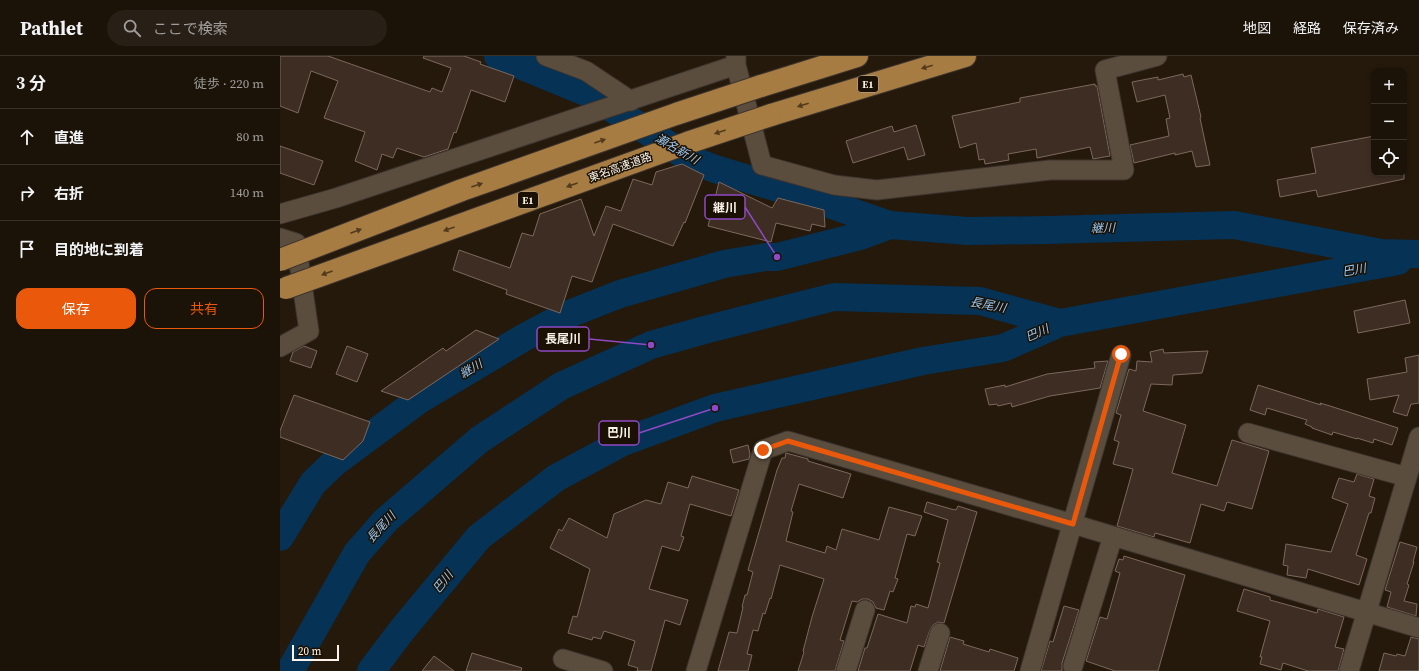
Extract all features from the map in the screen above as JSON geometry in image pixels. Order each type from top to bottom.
[{"type":"highway","points":[[280,260],[462,190],[676,114],[857,56]]},
{"type":"highway","name":"東名高速道路","points":[[283,289],[687,143],[869,84],[965,56]]},
{"type":"street","points":[[546,56],[586,71],[630,101]]},
{"type":"street","points":[[280,214],[344,196],[630,101],[736,61],[762,165],[834,185],[877,190],[1050,170],[1124,170],[1105,70],[1157,56]]},
{"type":"street","points":[[280,238],[296,243],[309,331],[280,348]]},
{"type":"street","points":[[1030,671],[1121,354]]},
{"type":"street","points":[[1248,433],[1407,477]]},
{"type":"street","points":[[1349,671],[1419,437]]},
{"type":"street","points":[[696,671],[763,450],[788,441],[1073,524],[1419,628]]},
{"type":"street","points":[[1073,666],[1113,536]]},
{"type":"street","points":[[846,671],[865,610]]},
{"type":"street","points":[[928,671],[940,633]]},
{"type":"street","points":[[563,659],[603,671]]},
{"type":"building","points":[[280,56],[328,56],[430,92],[432,88],[442,92],[451,68],[423,58],[424,56],[464,56],[481,62],[480,64],[514,76],[505,102],[471,90],[456,133],[454,132],[448,149],[424,157],[397,148],[393,158],[382,154],[377,170],[355,161],[365,132],[324,118],[338,81],[311,71],[298,113],[280,106]]},
{"type":"building","points":[[1183,74],[1184,77],[1191,75],[1210,165],[1196,167],[1192,151],[1175,155],[1175,153],[1134,163],[1130,145],[1169,136],[1166,119],[1170,118],[1165,95],[1137,102],[1132,82],[1158,77],[1158,80]]},
{"type":"building","points":[[1095,84],[1095,86],[1097,86],[1110,156],[1093,159],[1090,147],[1037,158],[1036,149],[1008,154],[1009,160],[985,164],[984,159],[979,160],[976,143],[960,148],[952,116],[1020,102],[1020,98]]},
{"type":"building","points":[[916,125],[925,155],[908,160],[904,147],[853,163],[846,141],[892,126],[894,132]]},
{"type":"building","points":[[1371,137],[1371,176],[1404,176],[1404,179],[1318,197],[1316,190],[1280,197],[1277,180],[1316,173],[1311,148]]},
{"type":"building","points":[[280,146],[323,161],[314,185],[280,173]]},
{"type":"building","points":[[682,164],[704,175],[685,223],[684,222],[673,246],[613,224],[592,282],[572,276],[560,313],[506,294],[507,290],[453,270],[459,250],[510,268],[522,233],[533,236],[540,214],[581,199],[594,236],[606,206],[621,211],[633,179],[652,185],[656,172]]},
{"type":"building","points":[[719,182],[772,208],[778,198],[824,210],[825,227],[812,224],[810,231],[776,223],[771,242],[708,226]]},
{"type":"building","points":[[1405,300],[1410,323],[1358,333],[1354,311]]},
{"type":"building","points":[[476,330],[499,339],[408,400],[381,391],[443,348],[446,351]]},
{"type":"building","points":[[304,346],[317,351],[311,368],[290,361],[293,352]]},
{"type":"building","points":[[347,346],[368,354],[357,382],[336,374]]},
{"type":"building","points":[[1163,349],[1164,353],[1208,351],[1202,373],[1173,375],[1172,385],[1151,384],[1143,411],[1186,425],[1172,473],[1217,486],[1232,440],[1269,451],[1252,509],[1227,502],[1224,511],[1201,504],[1190,543],[1155,533],[1154,537],[1117,526],[1133,469],[1113,464],[1119,442],[1114,440],[1121,415],[1116,413],[1129,369],[1136,371],[1137,361],[1152,362],[1150,352]]},
{"type":"building","points":[[1419,355],[1419,403],[1411,404],[1407,416],[1393,412],[1399,395],[1370,400],[1367,379],[1407,372],[1405,358]]},
{"type":"building","points":[[1108,361],[1100,388],[1050,396],[1012,407],[1011,403],[998,406],[997,404],[989,405],[985,389],[1005,385],[1005,387],[1047,374],[1095,368],[1094,362]]},
{"type":"building","points":[[1258,385],[1398,428],[1392,445],[1374,439],[1373,443],[1333,432],[1332,435],[1305,424],[1307,420],[1267,408],[1265,415],[1250,410]]},
{"type":"building","points":[[294,395],[370,422],[363,441],[343,460],[280,437],[280,431]]},
{"type":"building","points":[[748,445],[750,454],[749,459],[733,463],[730,450]]},
{"type":"building","points":[[786,453],[851,474],[843,498],[799,484],[791,511],[793,512],[786,541],[825,553],[827,546],[836,550],[842,529],[879,540],[889,507],[922,516],[915,536],[907,534],[895,578],[898,579],[893,592],[890,591],[884,610],[876,608],[873,602],[868,599],[862,599],[857,602],[852,601],[840,640],[844,641],[835,671],[798,671],[812,617],[824,579],[780,565],[771,599],[770,598],[765,614],[763,613],[758,631],[753,630],[747,654],[752,655],[748,671],[718,671],[729,632],[737,633],[745,595],[747,595],[753,572],[748,570],[777,470],[782,458],[785,458]]},
{"type":"building","points":[[1357,474],[1374,479],[1369,496],[1375,498],[1356,555],[1367,559],[1359,585],[1308,569],[1306,578],[1287,575],[1288,566],[1283,565],[1286,544],[1331,552],[1348,504],[1332,498],[1337,483],[1339,478],[1354,482]]},
{"type":"building","points":[[692,476],[739,490],[731,516],[690,504],[681,536],[684,537],[679,551],[662,546],[649,589],[688,600],[680,625],[665,620],[651,671],[637,671],[638,668],[628,665],[635,641],[604,631],[601,639],[593,637],[592,640],[568,633],[573,616],[577,617],[590,569],[550,548],[559,529],[562,531],[569,518],[607,538],[614,514],[646,500],[661,504],[668,482],[688,488]]},
{"type":"building","points":[[927,502],[956,510],[958,506],[977,512],[944,623],[938,622],[933,625],[924,647],[918,645],[910,671],[858,671],[878,614],[907,623],[911,606],[915,607],[916,604],[928,608],[940,563],[937,562],[948,520],[924,512]]},
{"type":"building","points":[[1400,542],[1417,547],[1404,601],[1417,604],[1416,616],[1387,607],[1391,592],[1385,590]]},
{"type":"building","points":[[1124,556],[1185,575],[1158,671],[1115,671],[1086,661],[1100,617],[1107,619],[1120,573],[1115,571],[1119,559],[1123,560]]},
{"type":"building","points":[[1244,589],[1270,597],[1270,600],[1317,613],[1318,609],[1344,617],[1335,647],[1344,649],[1338,671],[1308,671],[1283,663],[1281,670],[1260,664],[1262,657],[1260,657],[1270,621],[1237,611]]},
{"type":"building","points":[[1064,606],[1079,610],[1062,663],[1062,671],[1041,671],[1050,641],[1053,642]]},
{"type":"building","points":[[950,637],[964,641],[963,644],[989,652],[990,649],[1018,658],[1014,671],[940,671]]},
{"type":"building","points":[[1411,637],[1419,639],[1419,671],[1379,671],[1384,653],[1396,656],[1397,654],[1405,656]]},
{"type":"building","points":[[472,653],[522,668],[521,671],[466,671]]},
{"type":"building","points":[[434,656],[454,671],[422,671]]},
{"type":"waterway","name":"瀬名新川","points":[[498,56],[588,93],[692,160],[715,169],[811,198],[890,225]]},
{"type":"waterway","name":"継川","points":[[280,537],[313,483],[334,463],[419,400],[523,338],[564,316],[620,294],[724,264],[766,257],[777,257],[860,236],[890,225],[968,231],[1234,225],[1381,253],[1419,254]]},
{"type":"waterway","name":"巴川","points":[[371,671],[402,630],[479,537],[556,478],[623,442],[715,408],[923,361],[1003,348],[1060,323],[1398,261]]},
{"type":"waterway","name":"長尾川","points":[[290,671],[357,553],[386,520],[479,440],[561,386],[651,345],[834,297],[980,301],[1060,323]]},
{"type":"place","name":"継川","points":[[777,257]]},
{"type":"place","name":"長尾川","points":[[651,345]]},
{"type":"place","name":"巴川","points":[[715,408]]},
{"type":"route","points":[[763,450],[788,441],[1073,524],[1121,354]]}]
